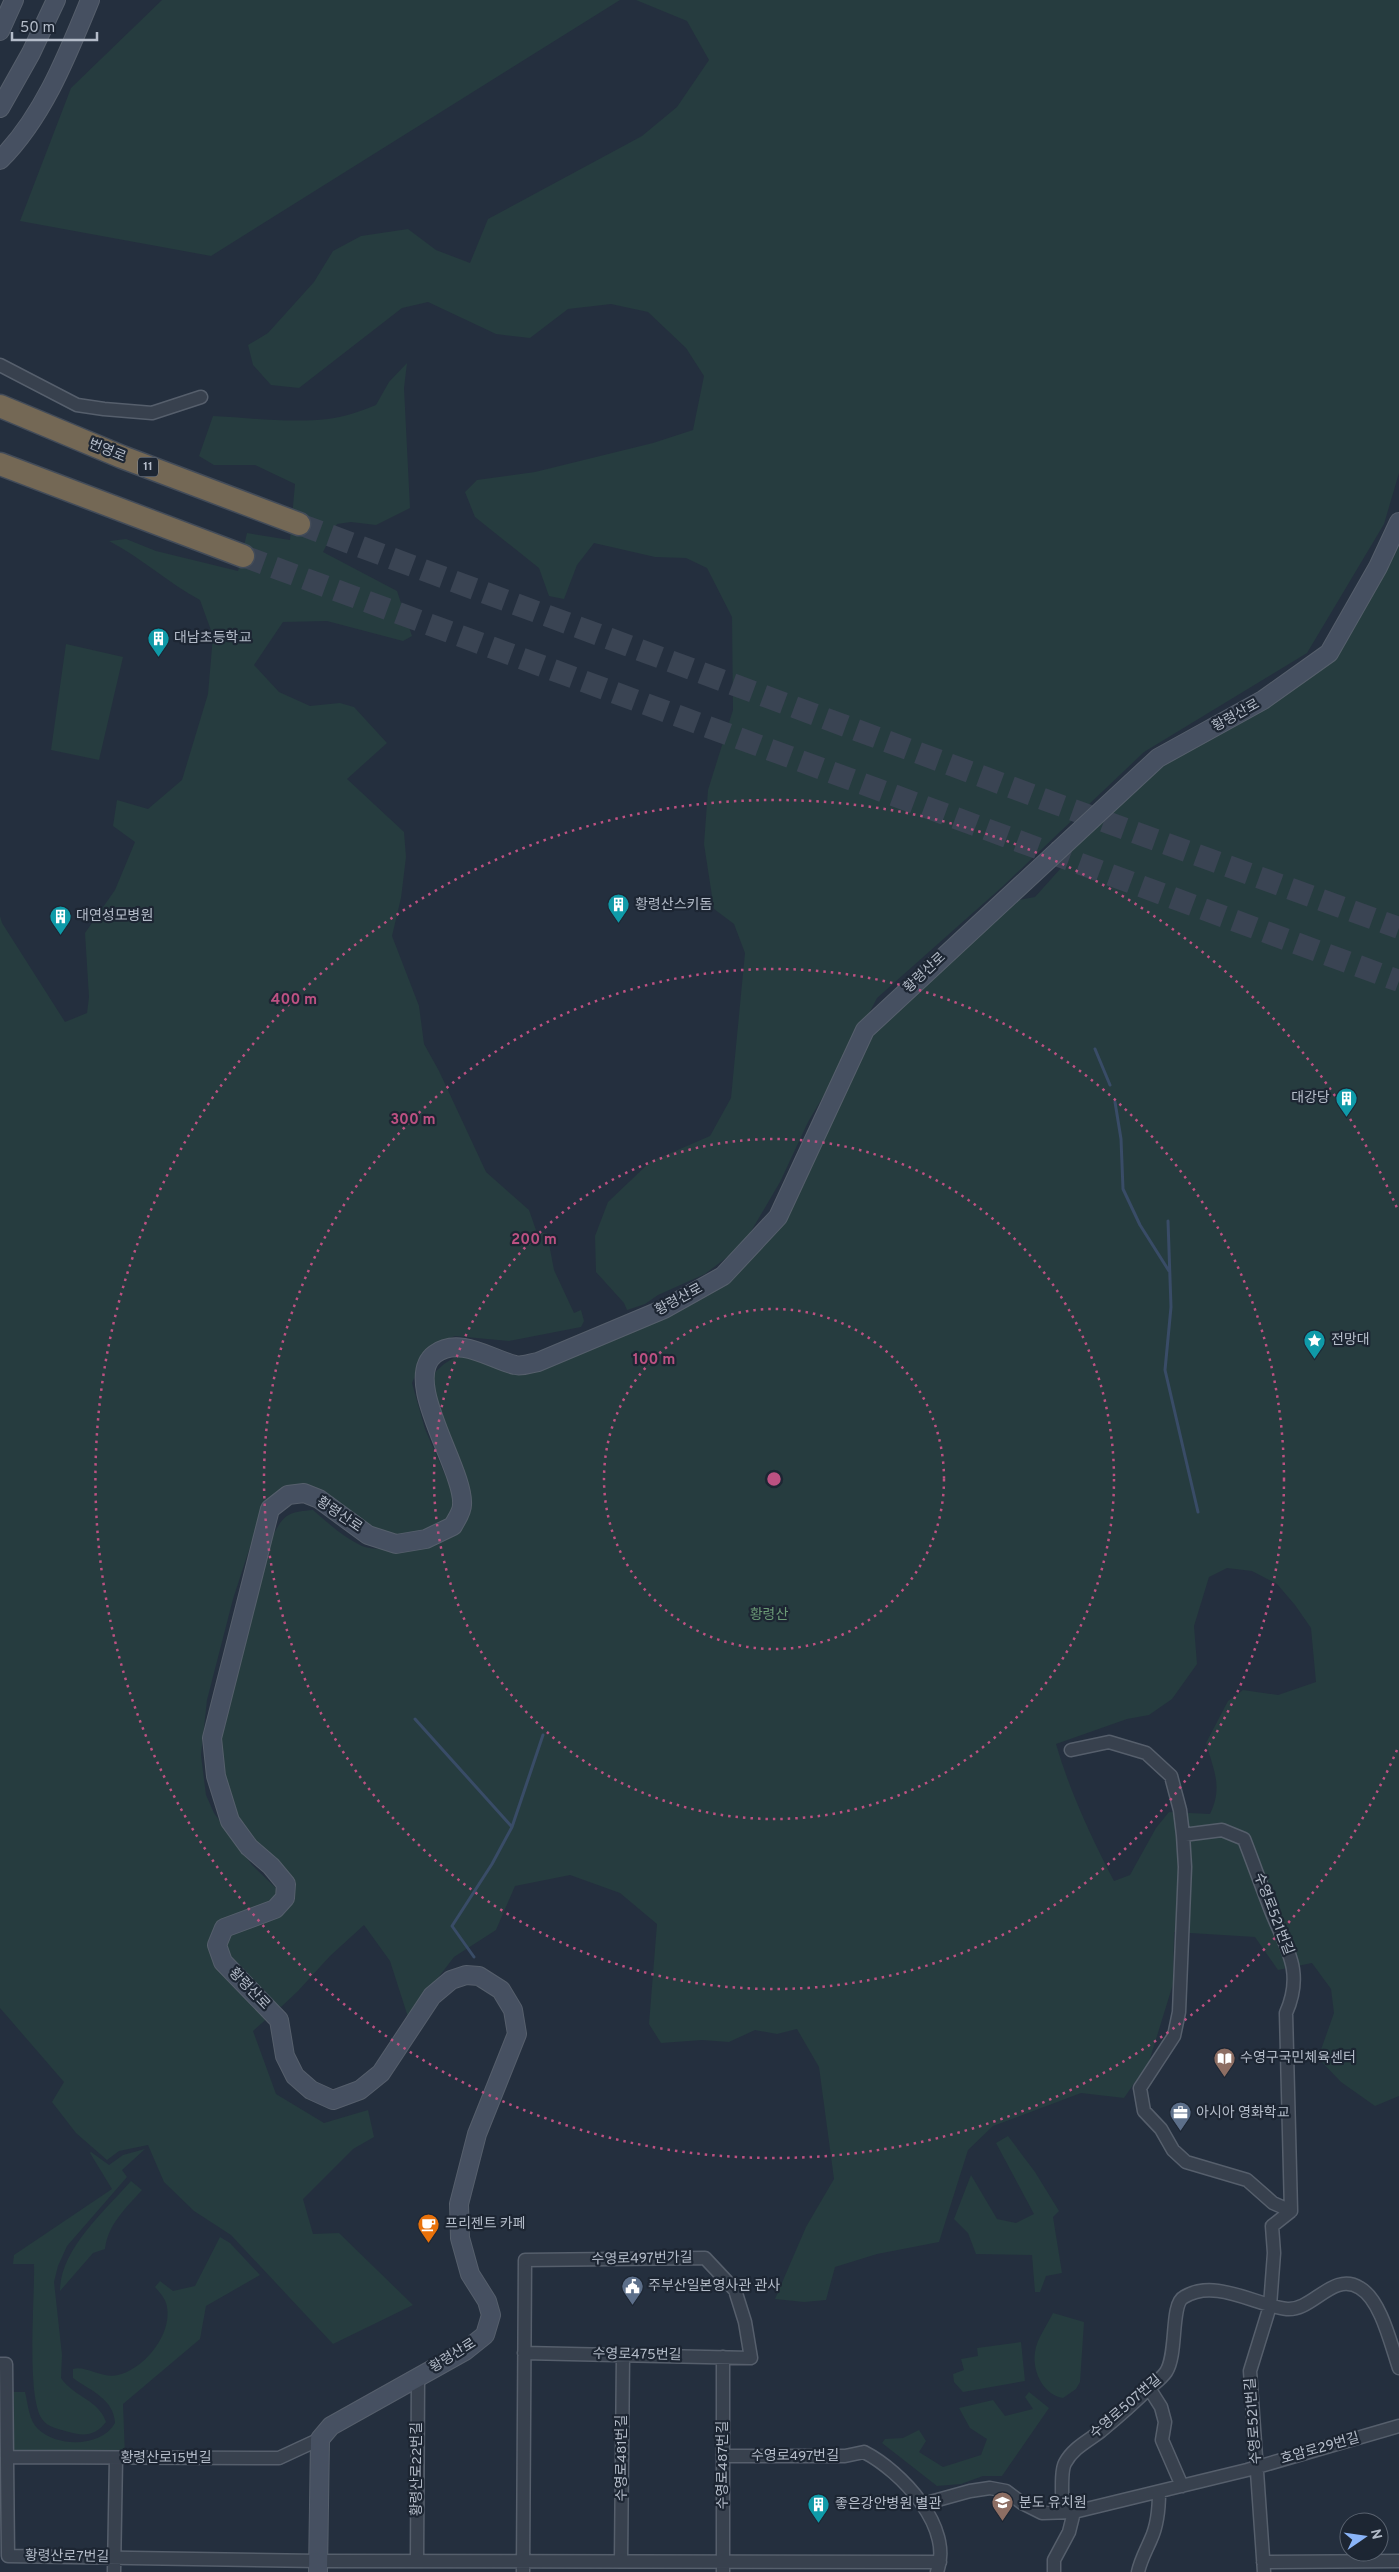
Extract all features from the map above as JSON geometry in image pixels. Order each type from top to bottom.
[{"type":"highway","name":"번영로","points":[[0,406],[122,458],[298,524]]},
{"type":"highway","points":[[0,464],[243,556]]},
{"type":"street","points":[[0,30],[14,0]]},
{"type":"street","points":[[0,108],[31,53],[56,0]]},
{"type":"street","points":[[0,160],[20,140],[53,81],[90,0]]},
{"type":"street","points":[[0,142],[4,144],[20,140]]},
{"type":"street","points":[[0,365],[77,405],[152,412],[201,397]]},
{"type":"street","name":"황령산로","points":[[320,2439],[331,2426],[465,2351],[485,2335],[490,2315],[487,2301],[470,2274],[460,2238],[459,2204],[477,2134],[516,2034],[513,2010],[501,1990],[479,1976],[466,1975],[452,1980],[432,1996],[381,2073],[360,2090],[333,2100],[311,2090],[295,2076],[285,2056],[279,2020],[223,1962],[217,1945],[224,1928],[275,1909],[285,1898],[286,1884],[271,1866],[249,1847],[230,1821],[216,1776],[212,1738],[270,1508],[288,1495],[304,1493],[318,1499],[368,1535],[396,1544],[426,1539],[453,1526],[462,1506],[457,1478],[425,1390],[427,1365],[434,1354],[446,1349],[459,1348],[517,1366],[538,1362],[664,1309],[723,1276],[778,1217],[865,1030],[1158,758],[1263,700],[1329,653],[1378,567],[1399,522]]},
{"type":"street","points":[[1071,1750],[1109,1742],[1146,1753],[1171,1776],[1180,1810],[1185,1867],[1179,2012],[1174,2036],[1140,2088],[1144,2111],[1161,2129],[1173,2150],[1186,2162],[1247,2180],[1273,2203],[1291,2211]]},
{"type":"street","name":"수영로521번길","points":[[1183,1835],[1222,1830],[1244,1839],[1270,1909],[1291,1956],[1294,1994],[1286,2013],[1291,2211],[1272,2226],[1274,2253],[1270,2306],[1250,2371],[1264,2567]]},
{"type":"street","name":"수영로497번가길","points":[[524,2353],[525,2260],[704,2258],[736,2290],[745,2322],[751,2358]]},
{"type":"street","name":"수영로507번길","points":[[1054,2572],[1054,2560],[1069,2532],[1064,2465],[1075,2449],[1101,2431],[1166,2372],[1176,2339],[1177,2304],[1183,2297],[1205,2290],[1232,2294],[1270,2306],[1290,2309],[1307,2303],[1337,2285],[1358,2286],[1366,2292],[1378,2310],[1399,2368]]},
{"type":"street","points":[[523,2566],[524,2353]]},
{"type":"street","name":"수영로475번길","points":[[524,2353],[751,2358]]},
{"type":"street","name":"수영로481번길","points":[[621,2561],[623,2355]]},
{"type":"street","name":"수영로487번길","points":[[723,2357],[723,2567]]},
{"type":"street","name":"황령산로7번길","points":[[3,2364],[7,2457],[4,2522],[8,2556],[114,2557],[318,2566],[416,2561],[523,2566],[621,2561],[723,2567],[939,2567]]},
{"type":"street","name":"황령산로22번길","points":[[416,2561],[418,2377]]},
{"type":"street","points":[[1149,2388],[1161,2407],[1166,2422],[1162,2440],[1182,2486]]},
{"type":"street","name":"호암로29번길","points":[[923,2504],[970,2491],[990,2488],[1006,2490],[1022,2503],[1042,2513],[1068,2512],[1257,2468],[1399,2426]]},
{"type":"street","points":[[318,2566],[320,2439]]},
{"type":"street","name":"황령산로15번길","points":[[7,2457],[279,2458],[320,2439]]},
{"type":"street","name":"수영로497번길","points":[[723,2456],[845,2456],[864,2452],[880,2460],[923,2504],[931,2517],[938,2540],[939,2567]]},
{"type":"street","points":[[114,2572],[116,2458]]},
{"type":"street","points":[[1138,2572],[1141,2555],[1151,2539],[1158,2515],[1160,2492]]},
{"type":"street","points":[[1264,2567],[1399,2561]]},
{"type":"green space","points":[[162,0],[620,0],[211,256],[20,221],[71,88]]},
{"type":"green space","points":[[636,0],[1399,0],[1399,473],[1384,524],[1307,653],[1144,752],[1002,887],[877,998],[846,1058],[808,1122],[780,1182],[743,1245],[705,1274],[658,1295],[645,1304],[627,1310],[624,1303],[596,1272],[595,1236],[608,1202],[650,1162],[710,1136],[731,1098],[745,953],[734,924],[714,909],[704,844],[708,790],[733,710],[732,617],[707,568],[686,558],[655,557],[594,543],[577,565],[564,599],[549,596],[539,568],[475,517],[465,492],[477,480],[535,472],[653,443],[693,430],[704,376],[686,348],[648,312],[611,304],[568,309],[530,338],[496,334],[428,302],[402,308],[299,388],[271,385],[253,365],[248,345],[268,333],[314,282],[333,251],[361,236],[408,229],[436,250],[470,263],[488,219],[642,136],[677,107],[709,60],[687,21]]},
{"type":"green space","points":[[407,363],[404,388],[410,508],[376,525],[351,522],[337,524],[323,552],[397,591],[412,636],[403,641],[327,621],[283,622],[254,665],[279,692],[310,706],[340,703],[354,707],[387,743],[347,779],[404,832],[406,857],[401,898],[392,936],[419,1006],[424,1044],[439,1071],[486,1172],[529,1210],[537,1233],[547,1233],[554,1270],[574,1313],[581,1310],[584,1321],[581,1327],[509,1341],[455,1336],[437,1343],[425,1353],[412,1383],[425,1429],[450,1486],[456,1510],[440,1528],[396,1538],[375,1531],[309,1487],[291,1485],[275,1493],[264,1504],[233,1599],[207,1700],[201,1755],[206,1795],[214,1813],[252,1865],[277,1889],[275,1902],[223,1920],[214,1928],[210,1943],[218,1970],[236,1982],[270,2016],[253,2031],[276,2094],[324,2123],[368,2110],[374,2137],[353,2149],[303,2199],[313,2234],[339,2233],[413,2305],[333,2344],[231,2235],[194,2211],[164,2182],[148,2145],[119,2151],[107,2160],[76,2133],[52,2102],[64,2082],[0,2008],[0,916],[2,923],[65,1022],[87,1013],[89,997],[85,933],[115,890],[135,842],[113,826],[117,800],[148,809],[182,780],[208,694],[213,636],[200,600],[109,541],[126,539],[156,551],[238,571],[247,533],[290,540],[295,484],[255,465],[214,465],[199,456],[213,416],[299,420],[328,419],[359,412],[376,405],[389,382]]},
{"type":"green space","name":"황령산","points":[[1399,539],[1399,2096],[1375,2106],[1341,2082],[1318,2058],[1334,2013],[1331,1989],[1312,1963],[1278,1970],[1255,1937],[1174,1932],[1173,1984],[1149,2062],[1124,2098],[1081,2093],[993,2126],[968,2150],[939,2242],[877,2254],[835,2267],[826,2300],[804,2302],[775,2299],[806,2227],[834,2179],[819,2067],[797,2029],[777,2034],[755,2030],[729,2042],[702,2040],[661,2043],[649,2024],[657,1924],[620,1893],[570,1875],[515,1886],[496,1930],[454,1957],[408,2017],[390,1961],[364,1925],[330,1956],[281,2007],[263,1994],[238,1970],[228,1951],[226,1940],[234,1930],[284,1910],[294,1898],[291,1883],[245,1830],[234,1809],[219,1751],[220,1731],[270,1541],[278,1526],[286,1517],[296,1512],[304,1511],[313,1510],[348,1538],[362,1546],[374,1549],[401,1545],[467,1517],[471,1505],[461,1465],[440,1418],[430,1383],[433,1374],[455,1357],[470,1356],[508,1371],[664,1318],[778,1223],[868,1035],[1007,902],[1035,897],[1061,868],[1065,852],[1156,770],[1313,672]],"holes":[[[1227,1568],[1252,1571],[1277,1584],[1311,1628],[1316,1682],[1278,1695],[1243,1690],[1228,1701],[1206,1743],[1217,1787],[1210,1814],[1169,1812],[1156,1828],[1130,1875],[1114,1881],[1082,1814],[1056,1744],[1127,1719],[1149,1715],[1172,1699],[1197,1664],[1194,1626],[1209,1577]]]},
{"type":"green space","points":[[66,644],[123,657],[99,760],[51,750]]},
{"type":"green space","points":[[1008,2136],[1035,2172],[1059,2211],[1053,2217],[1062,2273],[1046,2276],[1040,2292],[1035,2292],[1032,2255],[976,2254],[968,2233],[954,2219],[971,2175],[997,2219],[1016,2223],[1034,2214],[996,2143]]},
{"type":"green space","points":[[145,2149],[122,2170],[127,2177],[67,2246],[58,2266],[54,2282],[62,2355],[61,2378],[73,2390],[92,2403],[103,2415],[106,2422],[98,2430],[90,2434],[75,2434],[47,2424],[42,2419],[37,2407],[34,2390],[32,2345],[34,2264],[13,2264],[14,2255],[112,2189],[91,2152],[109,2165],[123,2155]]},
{"type":"green space","points":[[131,2181],[142,2190],[114,2224],[105,2249],[93,2253],[60,2291],[62,2275],[67,2260],[76,2246],[97,2218]]},
{"type":"green space","points":[[220,2237],[230,2243],[260,2275],[206,2306],[200,2339],[123,2404],[125,2456],[17,2456],[11,2449],[12,2392],[25,2392],[29,2412],[35,2426],[47,2435],[68,2442],[79,2442],[100,2437],[109,2431],[115,2423],[111,2408],[100,2396],[73,2378],[73,2369],[78,2368],[112,2376],[128,2372],[146,2358],[161,2339],[167,2318],[165,2301],[155,2287],[160,2281],[173,2291],[195,2286]]},
{"type":"green space","points":[[1053,2313],[1084,2322],[1080,2382],[1076,2389],[1063,2398],[1056,2396],[1045,2387],[1040,2381],[1035,2367],[1036,2347]]},
{"type":"green space","points":[[1021,2342],[1025,2381],[963,2392],[954,2382],[953,2374],[964,2370],[961,2359],[978,2356],[977,2348]]},
{"type":"green space","points":[[1029,2392],[1049,2408],[1002,2476],[983,2476],[961,2484],[937,2486],[882,2443],[885,2439],[903,2438],[919,2430],[926,2441],[919,2452],[943,2467],[981,2455],[987,2439],[970,2428],[959,2408],[993,2400],[1005,2416],[1033,2409],[1025,2397]]},
{"type":"waterway","points":[[1095,1049],[1110,1085]]},
{"type":"waterway","points":[[1115,1102],[1121,1139],[1123,1189],[1140,1225],[1169,1271]]},
{"type":"waterway","points":[[1168,1221],[1171,1307],[1165,1370],[1198,1512]]},
{"type":"waterway","points":[[415,1719],[512,1827]]},
{"type":"waterway","points":[[474,1957],[452,1926],[492,1864],[512,1827],[543,1735]]},
{"type":"tunnel","points":[[299,524],[1062,806],[1399,928]]},
{"type":"tunnel","points":[[243,556],[1399,981]]},
{"type":"place","name":"대남초등학교","points":[[158,657]]},
{"type":"place","name":"황령산스키돔","points":[[619,924]]},
{"type":"place","name":"대연성모병원","points":[[60,935]]},
{"type":"place","name":"대강당","points":[[1346,1117]]},
{"type":"place","name":"전망대","points":[[1315,1359]]},
{"type":"place","name":"수영구국민체육센터","points":[[1224,2077]]},
{"type":"place","name":"아시아 영화학교","points":[[1180,2132]]},
{"type":"place","name":"프리젠트 카페","points":[[429,2243]]},
{"type":"place","name":"주부산일본영사관 관사","points":[[632,2305]]},
{"type":"place","name":"분도 유치원","points":[[1003,2522]]},
{"type":"place","name":"좋은강안병원 별관","points":[[819,2523]]}]
